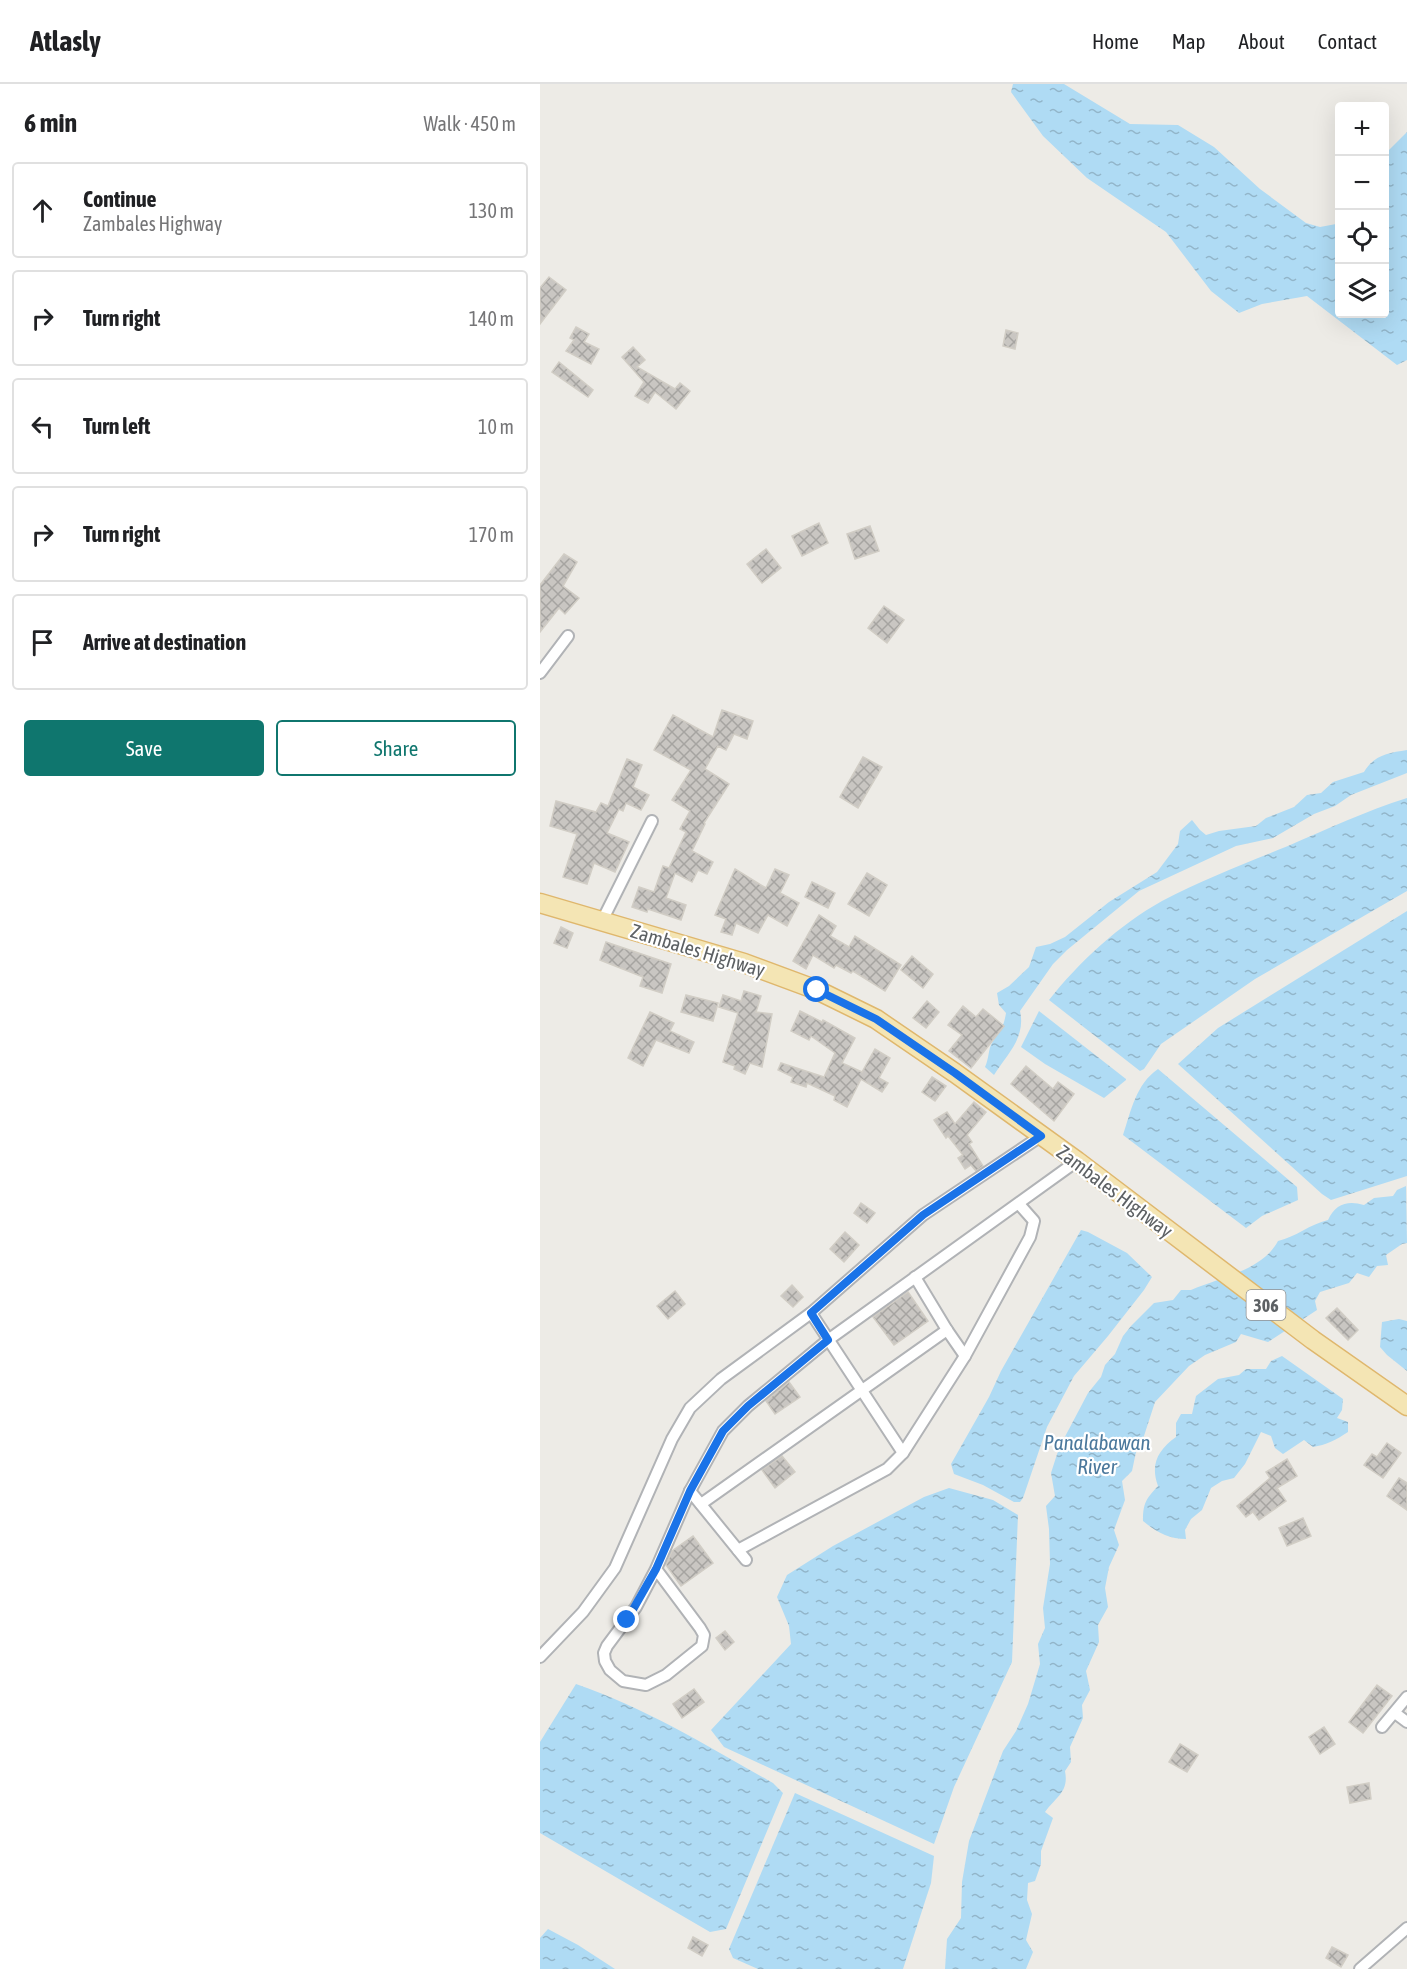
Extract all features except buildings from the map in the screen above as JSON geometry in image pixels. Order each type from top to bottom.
[{"type":"main road","name":"Zambales Highway","points":[[540,903],[744,963],[817,990],[876,1019],[1077,1161],[1313,1340],[1407,1406]]},
{"type":"street","points":[[540,673],[568,636]]},
{"type":"street","points":[[602,921],[652,821]]},
{"type":"street","points":[[540,1657],[583,1612],[615,1568],[672,1439],[690,1408],[721,1379],[811,1313],[923,1215],[1041,1136]]},
{"type":"street","points":[[656,1569],[700,1628],[704,1635],[702,1646],[653,1683],[646,1685],[623,1681],[610,1670],[604,1653],[636,1607],[656,1569],[690,1491],[715,1443],[733,1419],[828,1340],[1077,1161]]},
{"type":"street","points":[[738,1550],[887,1470],[903,1454],[965,1356],[1033,1231],[1032,1217],[1019,1204]]},
{"type":"street","points":[[915,1277],[965,1356]]},
{"type":"street","points":[[811,1313],[903,1454]]},
{"type":"street","points":[[701,1504],[947,1330]]},
{"type":"street","points":[[690,1491],[746,1560]]},
{"type":"street","points":[[1382,1727],[1407,1697]]},
{"type":"street","points":[[1395,1713],[1407,1722]]},
{"type":"street","points":[[1360,1969],[1407,1928]]},
{"type":"water","points":[[1013,84],[1064,84],[1130,124],[1178,125],[1214,147],[1260,189],[1306,223],[1320,227],[1335,224],[1335,317],[1307,296],[1262,304],[1239,313],[1211,291],[1166,232],[1087,178],[1043,136],[1011,92]]},
{"type":"water","points":[[1407,132],[1407,360],[1397,365],[1336,318],[1389,318],[1389,150]]},
{"type":"water","points":[[1407,750],[1407,773],[1351,795],[1335,806],[1314,814],[1273,838],[1236,846],[1139,891],[1053,964],[1020,1011],[1018,1038],[1010,1053],[994,1075],[985,1067],[991,1046],[1002,1027],[1006,1013],[999,1005],[997,993],[1009,986],[1029,967],[1036,947],[1065,937],[1109,902],[1157,872],[1178,844],[1180,831],[1192,820],[1206,835],[1256,826],[1266,818],[1294,807],[1307,795],[1321,793],[1333,782],[1364,772],[1377,758]]},
{"type":"water","points":[[1407,798],[1407,891],[1255,979],[1161,1044],[1144,1069],[1140,1071],[1049,1000],[1101,945],[1130,921],[1162,901],[1224,872],[1362,814]]},
{"type":"water","points":[[1407,911],[1407,1176],[1331,1200],[1178,1064],[1218,1028]]},
{"type":"water","points":[[1039,1011],[1126,1080],[1104,1098],[1045,1064],[1021,1047]]},
{"type":"water","points":[[1158,1069],[1297,1187],[1298,1200],[1262,1216],[1246,1228],[1123,1135],[1139,1090]]},
{"type":"water","name":"Panalabawan River","points":[[1406,1186],[1407,1243],[1386,1255],[1388,1265],[1377,1266],[1369,1277],[1357,1273],[1349,1283],[1320,1292],[1315,1301],[1317,1310],[1268,1342],[1241,1334],[1236,1342],[1205,1355],[1189,1366],[1155,1402],[1143,1439],[1136,1452],[1132,1471],[1122,1481],[1125,1500],[1114,1530],[1119,1545],[1109,1567],[1105,1588],[1108,1607],[1098,1625],[1099,1642],[1086,1671],[1090,1690],[1082,1705],[1083,1718],[1070,1747],[1071,1762],[1065,1771],[1064,1789],[1045,1812],[1053,1818],[1041,1851],[1041,1864],[1035,1881],[1028,1883],[1027,1900],[1032,1914],[1026,1940],[1033,1952],[1026,1969],[945,1969],[947,1939],[961,1918],[962,1882],[969,1841],[1003,1751],[1016,1731],[1028,1704],[1040,1664],[1038,1644],[1045,1628],[1043,1608],[1050,1564],[1046,1506],[1055,1496],[1051,1473],[1059,1448],[1088,1393],[1101,1377],[1105,1365],[1115,1354],[1123,1336],[1154,1303],[1173,1300],[1181,1290],[1191,1290],[1251,1266],[1271,1251],[1278,1241],[1328,1220],[1338,1207],[1347,1203],[1364,1205],[1374,1198],[1393,1196],[1397,1190]]},
{"type":"water","points":[[1081,1230],[1127,1253],[1152,1277],[1108,1336],[1074,1376],[1047,1427],[1023,1498],[1020,1502],[1014,1502],[983,1485],[954,1474],[951,1464]]},
{"type":"water","points":[[1399,1319],[1407,1321],[1407,1371],[1380,1347],[1382,1322]]},
{"type":"water","points":[[1282,1356],[1343,1399],[1342,1410],[1337,1418],[1348,1422],[1348,1432],[1331,1442],[1313,1447],[1304,1440],[1283,1454],[1275,1448],[1271,1436],[1261,1432],[1245,1464],[1234,1478],[1222,1481],[1211,1488],[1202,1510],[1191,1519],[1185,1530],[1186,1539],[1163,1534],[1143,1521],[1146,1502],[1158,1486],[1155,1471],[1157,1458],[1164,1447],[1176,1437],[1176,1423],[1181,1414],[1192,1414],[1196,1396],[1218,1379],[1239,1375],[1246,1369],[1266,1369],[1271,1361]]},
{"type":"water","points":[[949,1488],[993,1500],[1018,1515],[1012,1662],[954,1787],[934,1844],[724,1747],[711,1730],[791,1644],[789,1626],[777,1597],[787,1575],[833,1546],[924,1497]]},
{"type":"water","points":[[576,1684],[677,1729],[773,1783],[783,1793],[726,1929],[710,1932],[540,1833],[540,1742]]},
{"type":"water","points":[[795,1793],[934,1856],[931,1883],[903,1969],[758,1969],[733,1958],[729,1949]]},
{"type":"water","points":[[548,1929],[615,1969],[540,1969],[540,1938]]},
{"type":"route","points":[[627,1620],[656,1569],[690,1491],[723,1431],[748,1406],[828,1340],[811,1313],[923,1215],[948,1196],[1041,1136],[876,1019],[817,990]]}]
